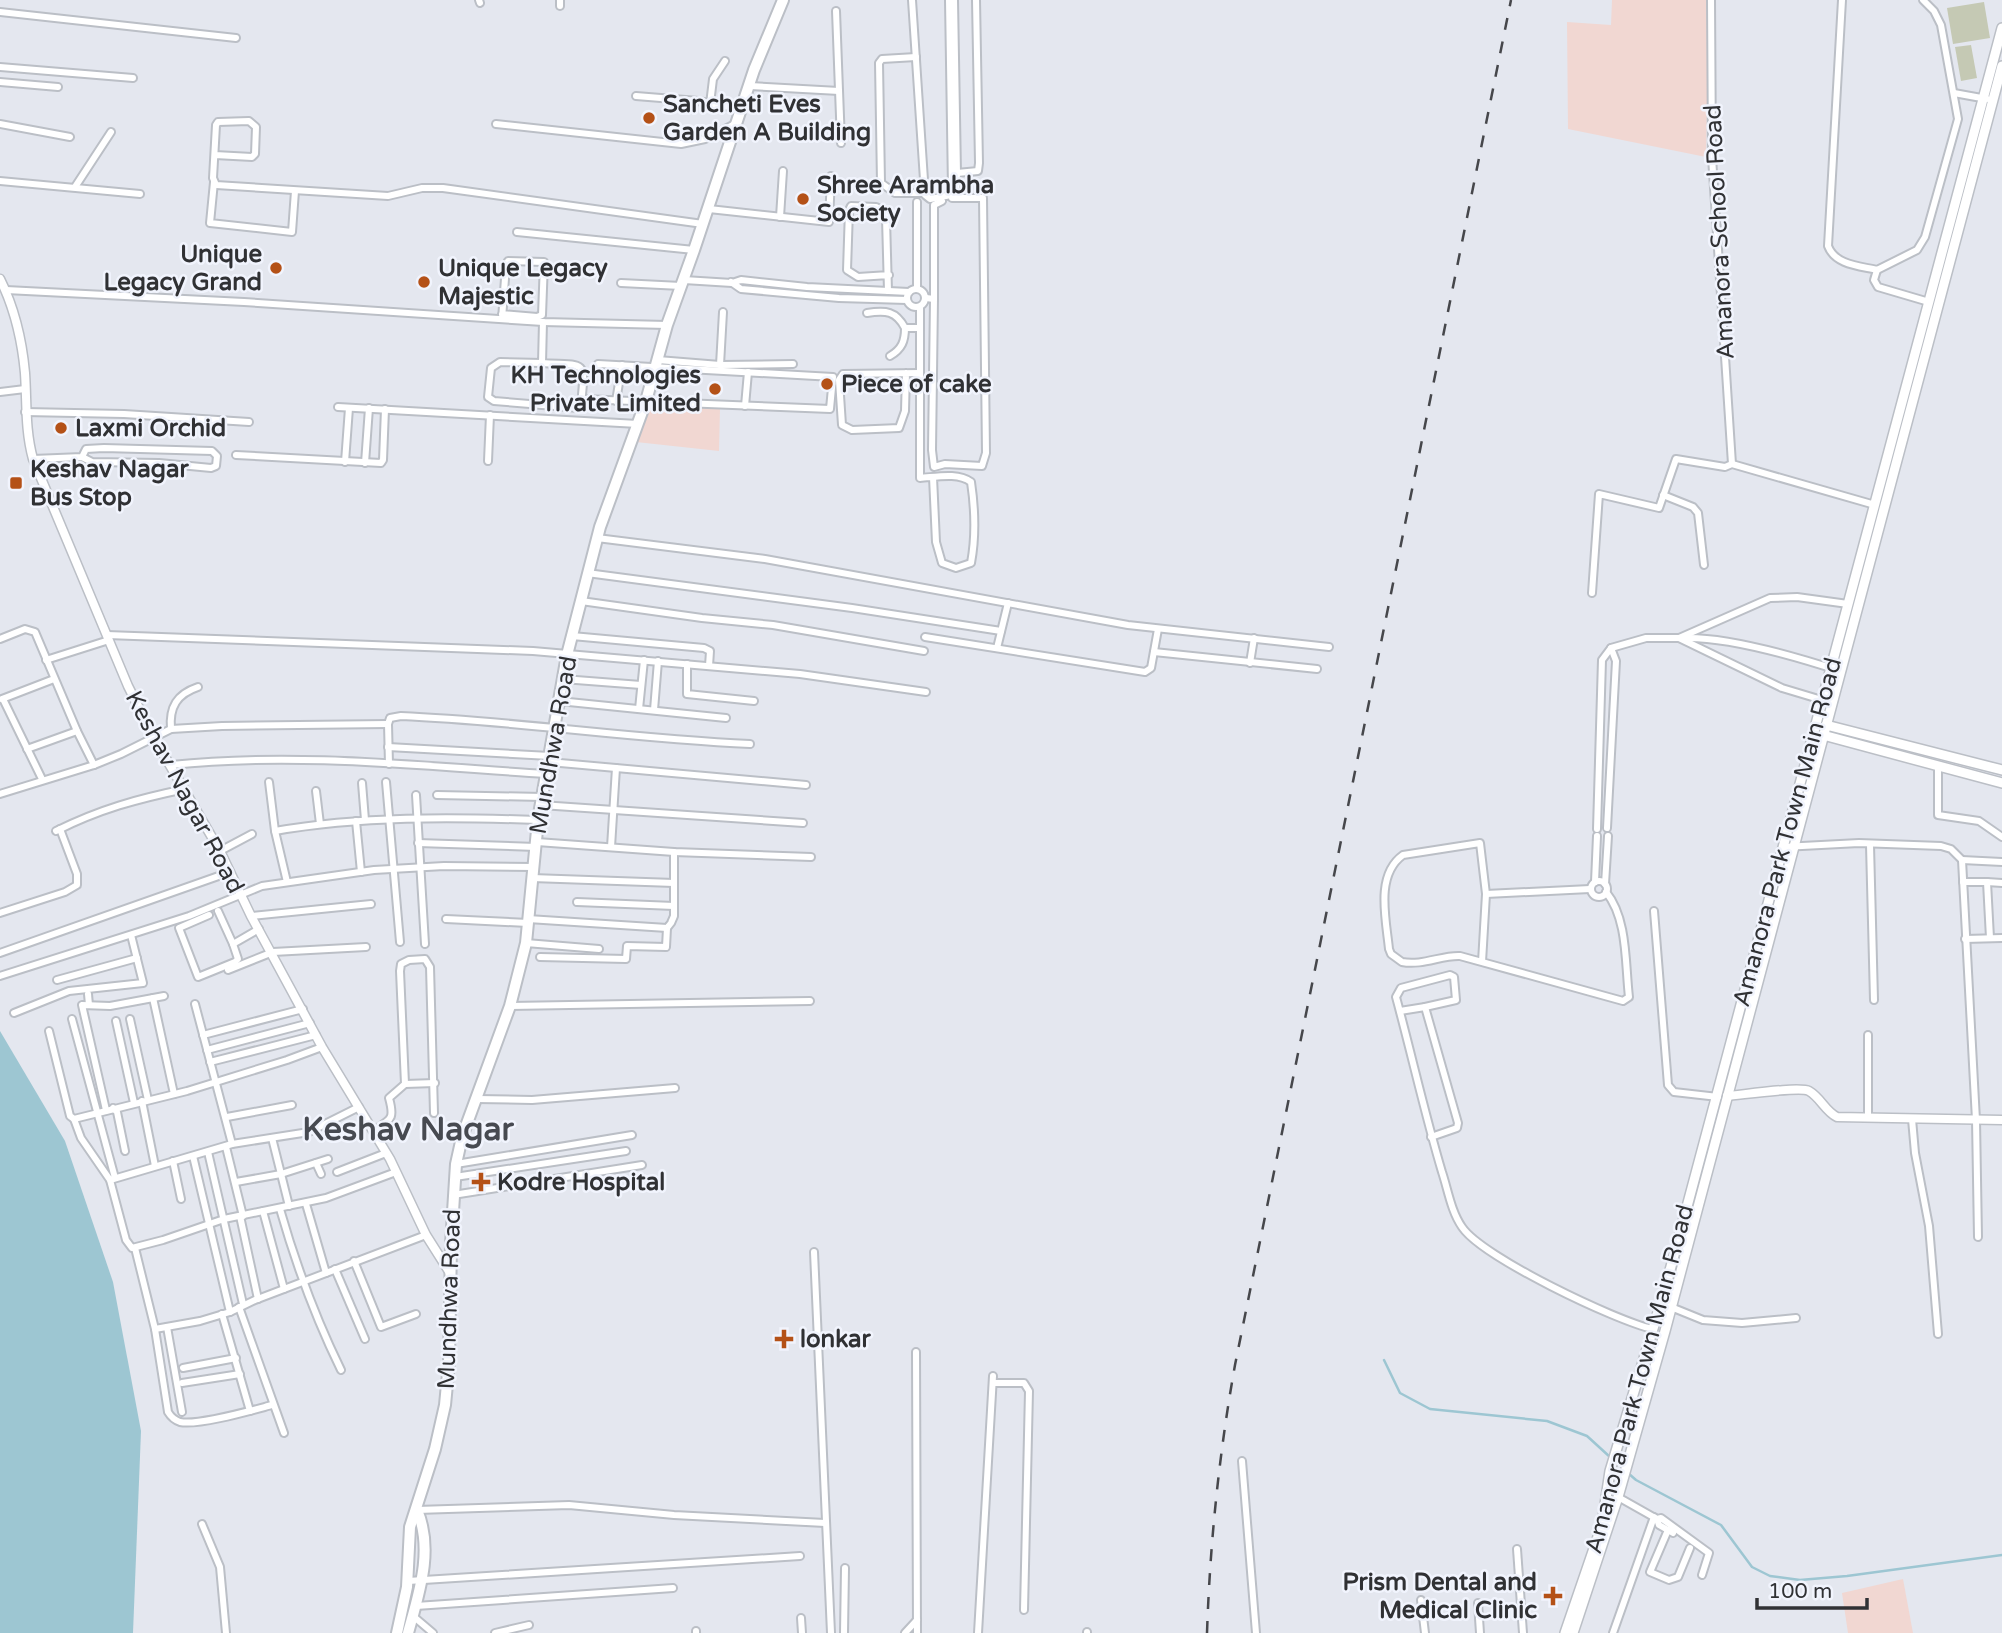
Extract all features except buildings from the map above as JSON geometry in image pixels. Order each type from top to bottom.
[{"type":"main road","name":"Mundhwa Road","points":[[397,1633],[408,1581],[410,1527],[445,1405],[456,1164],[462,1137],[510,1006],[526,943],[538,820],[567,655],[597,538],[646,401],[667,325],[709,209],[754,70],[783,0]]},
{"type":"main road","name":"Amanora Park Town Main Road","points":[[1565,1633],[1602,1525],[1610,1471],[1661,1303],[1822,700],[1835,669],[1988,100],[2002,28]]},
{"type":"main road","name":"Amanora Park Town Main Road","points":[[1573,1633],[1618,1497],[1672,1307],[1824,730],[1848,604],[1879,506],[1929,302],[1988,100],[2002,66]]},
{"type":"main road","points":[[1824,730],[2002,783]]},
{"type":"main road","points":[[1824,730],[2002,770]]},
{"type":"main road","name":"Mundhwa Road","points":[[408,1633],[422,1580],[423,1524],[417,1510]]},
{"type":"street","points":[[912,0],[925,193],[930,199],[951,195],[952,188],[952,0]]},
{"type":"street","points":[[952,0],[956,198]]},
{"type":"street","points":[[957,173],[978,171],[979,163],[976,0]]},
{"type":"street","name":"Amanora School Road","points":[[1711,0],[1712,158],[1732,464]]},
{"type":"street","points":[[1842,0],[1828,246],[1831,254],[1843,262],[1877,270],[1917,250],[1925,237],[1958,125],[1939,18],[1923,0]]},
{"type":"street","points":[[836,11],[841,143]]},
{"type":"street","points":[[0,12],[236,38]]},
{"type":"street","points":[[916,57],[882,59],[879,63],[881,183],[895,193],[925,193]]},
{"type":"street","points":[[710,104],[713,79],[725,61]]},
{"type":"street","points":[[0,68],[133,78]]},
{"type":"street","points":[[0,82],[58,87]]},
{"type":"street","points":[[750,86],[839,91]]},
{"type":"street","points":[[1954,93],[1988,100]]},
{"type":"street","points":[[636,96],[741,109]]},
{"type":"street","points":[[215,155],[252,157],[255,154],[255,124],[249,121],[218,122],[215,155],[214,182],[210,223],[292,232],[295,191]]},
{"type":"street","points":[[0,124],[70,137]]},
{"type":"street","points":[[496,124],[681,144],[705,139],[735,124]]},
{"type":"street","points":[[75,187],[111,132]]},
{"type":"street","points":[[780,217],[783,171]]},
{"type":"street","points":[[709,209],[829,222],[831,176]]},
{"type":"street","points":[[0,181],[140,194]]},
{"type":"street","points":[[214,182],[221,186],[388,196],[422,188],[443,188],[703,225]]},
{"type":"street","points":[[956,198],[983,198],[986,453],[982,466],[945,464],[934,467],[934,205],[956,198]]},
{"type":"street","points":[[917,202],[917,289]]},
{"type":"street","points":[[888,291],[889,275],[884,211],[876,207],[851,206],[848,270],[858,277],[889,275]]},
{"type":"street","points":[[517,232],[694,250]]},
{"type":"street","points":[[6,290],[502,317],[537,317],[542,315],[544,262],[508,261],[502,317]]},
{"type":"street","points":[[1877,270],[1874,280],[1878,287],[1929,302]]},
{"type":"street","name":"Keshav Nagar Road","points":[[0,279],[12,303],[21,341],[28,442],[33,459],[128,686],[154,738],[220,851],[251,916],[322,1046],[386,1153],[426,1235],[452,1275]]},
{"type":"street","points":[[621,283],[732,282],[741,279],[807,288],[888,291],[908,296]]},
{"type":"street","points":[[732,282],[741,289],[859,300],[908,296],[917,289]]},
{"type":"street","points":[[908,296],[911,306],[920,307],[926,298],[923,291],[917,289]]},
{"type":"street","points":[[926,298],[934,299]]},
{"type":"street","points":[[920,307],[920,478],[933,477],[964,477],[971,482],[974,506],[971,564],[956,568],[942,563],[936,542],[933,477]]},
{"type":"street","points":[[720,365],[723,312]]},
{"type":"street","points":[[867,313],[887,312],[899,317],[905,328],[902,346],[890,356]]},
{"type":"street","points":[[502,317],[543,322],[667,325]]},
{"type":"street","points":[[542,363],[543,322]]},
{"type":"street","points":[[905,328],[920,328]]},
{"type":"street","points":[[542,363],[580,366],[585,374],[579,408],[575,410],[494,401],[488,397],[491,368],[494,364],[542,363]]},
{"type":"street","points":[[582,399],[830,409],[833,377],[657,363]]},
{"type":"street","points":[[598,364],[793,364]]},
{"type":"street","points":[[616,401],[622,365]]},
{"type":"street","points":[[745,406],[748,372]]},
{"type":"street","points":[[906,373],[905,411],[899,428],[852,430],[842,425],[839,380],[843,374],[906,373],[920,373]]},
{"type":"street","points":[[0,392],[25,389]]},
{"type":"street","points":[[338,407],[638,424]]},
{"type":"street","points":[[345,462],[349,408]]},
{"type":"street","points":[[365,463],[369,408]]},
{"type":"street","points":[[236,455],[378,464],[383,460],[385,409]]},
{"type":"street","points":[[25,412],[124,414],[249,422]]},
{"type":"street","points":[[488,461],[490,415]]},
{"type":"street","points":[[33,459],[82,457],[92,462],[159,463],[211,468],[216,466],[217,456],[212,451],[96,448],[86,449],[82,457]]},
{"type":"street","points":[[1592,593],[1599,494],[1659,508],[1676,458],[1725,467],[1732,464],[1879,506]]},
{"type":"street","points":[[1663,495],[1693,507],[1698,513],[1703,565]]},
{"type":"street","points":[[597,538],[765,559],[1157,629],[1329,647]]},
{"type":"street","points":[[587,572],[1001,631]]},
{"type":"street","points":[[1679,638],[1770,597],[1797,597],[1848,604]]},
{"type":"street","points":[[581,601],[773,625],[924,651]]},
{"type":"street","points":[[997,648],[1008,603]]},
{"type":"street","points":[[0,639],[25,629],[35,632],[94,765]]},
{"type":"street","points":[[925,637],[1145,672],[1151,668],[1157,629]]},
{"type":"street","points":[[572,636],[704,648],[710,651],[709,666]]},
{"type":"street","points":[[46,660],[108,637],[465,647],[800,674],[926,692]]},
{"type":"street","points":[[1250,663],[1254,638]]},
{"type":"street","points":[[1606,892],[1598,898],[1593,896],[1602,660],[1611,648],[1646,638],[1703,638],[1835,669]]},
{"type":"street","points":[[1679,638],[1782,688],[1822,700]]},
{"type":"street","points":[[1482,962],[1486,894],[1482,847],[1476,842],[1403,855],[1396,860],[1389,872],[1384,891],[1389,949],[1402,962],[1437,961],[1455,956],[1617,1000],[1627,1000],[1629,997],[1622,930],[1614,901],[1606,892],[1605,884],[1616,662],[1611,648]]},
{"type":"street","points":[[1154,652],[1317,669]]},
{"type":"street","points":[[639,709],[644,660]]},
{"type":"street","points":[[654,710],[658,661]]},
{"type":"street","points":[[687,664],[687,694],[754,701]]},
{"type":"street","points":[[563,679],[641,685]]},
{"type":"street","points":[[41,779],[2,699],[54,680]]},
{"type":"street","points":[[171,729],[170,716],[178,697],[198,687]]},
{"type":"street","points":[[559,701],[726,718]]},
{"type":"street","points":[[389,764],[388,724],[390,718],[401,716],[475,720],[666,740],[750,744]]},
{"type":"street","points":[[0,794],[41,779],[67,775],[94,765],[171,729],[388,724]]},
{"type":"street","points":[[27,749],[77,731]]},
{"type":"street","points":[[388,747],[549,759],[616,768],[806,785]]},
{"type":"street","points":[[171,765],[235,760],[362,762],[547,774]]},
{"type":"street","points":[[1937,765],[1938,815],[1979,821],[2002,837]]},
{"type":"street","points":[[611,847],[616,768]]},
{"type":"street","points":[[269,782],[275,831],[287,882]]},
{"type":"street","points":[[386,782],[400,942]]},
{"type":"street","points":[[362,783],[365,820]]},
{"type":"street","points":[[0,913],[73,889],[77,885],[77,874],[58,830],[92,813],[124,802],[185,789]]},
{"type":"street","points":[[316,791],[320,824]]},
{"type":"street","points":[[438,794],[803,823]]},
{"type":"street","points":[[416,795],[425,944]]},
{"type":"street","points":[[275,831],[365,820],[538,820]]},
{"type":"street","points":[[356,821],[361,872]]},
{"type":"street","points":[[220,851],[253,834]]},
{"type":"street","points":[[1597,834],[1607,834]]},
{"type":"street","points":[[418,843],[536,844],[811,857]]},
{"type":"street","points":[[1870,845],[1874,1000]]},
{"type":"street","points":[[1783,847],[1941,846],[1951,849],[1962,860],[2002,862]]},
{"type":"street","points":[[540,957],[626,959],[626,946],[666,947],[667,928],[671,923],[674,906],[674,852]]},
{"type":"street","points":[[1962,860],[1976,1120],[1978,1237]]},
{"type":"street","points":[[0,976],[189,916],[262,886],[287,882],[419,867],[533,872],[674,883]]},
{"type":"street","points":[[0,953],[230,872]]},
{"type":"street","points":[[1593,882],[1605,875]]},
{"type":"street","points":[[1486,894],[1600,881],[1605,884]]},
{"type":"street","points":[[1963,882],[2002,883]]},
{"type":"street","points":[[1987,882],[1990,938]]},
{"type":"street","points":[[577,902],[674,906]]},
{"type":"street","points":[[251,916],[371,904]]},
{"type":"street","points":[[209,915],[184,925],[178,931],[198,977],[239,958],[218,911]]},
{"type":"street","points":[[1654,911],[1668,1085],[1674,1092],[1716,1097],[1804,1089],[1838,1117],[2002,1120]]},
{"type":"street","points":[[446,919],[667,928]]},
{"type":"street","points":[[233,943],[259,929]]},
{"type":"street","points":[[15,1013],[69,991],[140,984],[144,980],[131,935]]},
{"type":"street","points":[[1965,939],[2002,938]]},
{"type":"street","points":[[526,943],[599,949]]},
{"type":"street","points":[[229,970],[273,952],[366,947]]},
{"type":"street","points":[[57,980],[137,958]]},
{"type":"street","points":[[405,1084],[401,964],[409,960],[425,959],[430,967],[434,1113]]},
{"type":"street","points":[[1400,1011],[1456,1000],[1458,995],[1453,976],[1401,988],[1396,997],[1432,1137],[1455,1213],[1463,1228],[1475,1241],[1539,1279],[1610,1315],[1652,1331]]},
{"type":"street","points":[[88,994],[89,1005]]},
{"type":"street","points":[[110,1109],[82,1005],[110,1006],[164,996]]},
{"type":"street","points":[[153,998],[174,1094]]},
{"type":"street","points":[[510,1006],[810,1001]]},
{"type":"street","points":[[195,1004],[227,1117],[229,1146],[258,1299]]},
{"type":"street","points":[[1425,1007],[1458,1123],[1454,1130],[1432,1137]]},
{"type":"street","points":[[203,1035],[303,1009]]},
{"type":"street","points":[[72,1019],[128,1245],[135,1248],[224,1219],[306,1204],[396,1172]]},
{"type":"street","points":[[130,1020],[155,1166]]},
{"type":"street","points":[[116,1021],[134,1103]]},
{"type":"street","points":[[207,1050],[310,1023]]},
{"type":"street","points":[[49,1031],[70,1116],[74,1119],[81,1138],[113,1179]]},
{"type":"street","points":[[210,1062],[316,1035]]},
{"type":"street","points":[[1868,1035],[1868,1118]]},
{"type":"street","points":[[74,1119],[216,1082],[322,1046]]},
{"type":"street","points":[[84,1059],[95,1057]]},
{"type":"street","points":[[373,1131],[391,1119],[393,1112],[389,1098],[405,1084],[435,1083]]},
{"type":"street","points":[[477,1099],[532,1100],[675,1088]]},
{"type":"street","points":[[227,1117],[292,1105]]},
{"type":"street","points":[[113,1179],[229,1146],[309,1132],[359,1107]]},
{"type":"street","points":[[110,1109],[117,1112],[125,1151]]},
{"type":"street","points":[[1912,1119],[1915,1153],[1929,1227],[1938,1334]]},
{"type":"street","points":[[456,1164],[632,1135]]},
{"type":"street","points":[[271,1138],[289,1206]]},
{"type":"street","points":[[455,1177],[626,1151]]},
{"type":"street","points":[[208,1152],[241,1306],[272,1405],[284,1433]]},
{"type":"street","points":[[337,1172],[386,1153]]},
{"type":"street","points":[[193,1156],[236,1358],[250,1411]]},
{"type":"street","points":[[236,1182],[281,1174],[328,1159]]},
{"type":"street","points":[[173,1161],[181,1199]]},
{"type":"street","points":[[316,1163],[321,1174]]},
{"type":"street","points":[[453,1195],[642,1165]]},
{"type":"street","points":[[306,1204],[326,1273]]},
{"type":"street","points":[[280,1209],[316,1319],[341,1370]]},
{"type":"street","points":[[263,1211],[284,1289]]},
{"type":"street","points":[[155,1329],[226,1313],[426,1235]]},
{"type":"street","points":[[135,1248],[155,1329],[168,1412],[174,1420],[188,1423],[272,1405]]},
{"type":"street","points":[[814,1252],[831,1633]]},
{"type":"street","points":[[354,1261],[381,1327],[415,1314]]},
{"type":"street","points":[[335,1269],[365,1339]]},
{"type":"street","points":[[1661,1303],[1703,1320],[1742,1323],[1796,1318]]},
{"type":"street","points":[[167,1327],[182,1412]]},
{"type":"street","points":[[916,1352],[917,1633]]},
{"type":"street","points":[[183,1368],[236,1358]]},
{"type":"street","points":[[182,1383],[240,1374]]},
{"type":"street","points":[[978,1633],[993,1379],[1024,1383],[1029,1391],[1024,1610]]},
{"type":"street","points":[[1242,1461],[1256,1633]]},
{"type":"street","points":[[1618,1497],[1655,1518],[1661,1518],[1709,1553],[1703,1575]]},
{"type":"street","points":[[417,1510],[569,1505],[674,1515],[825,1523]]},
{"type":"street","points":[[1655,1518],[1659,1525],[1670,1532],[1650,1572],[1669,1580],[1678,1577],[1690,1548]]},
{"type":"street","points":[[1613,1633],[1655,1518]]},
{"type":"street","points":[[202,1524],[220,1567],[226,1633]]},
{"type":"street","points":[[1517,1549],[1523,1633]]},
{"type":"street","points":[[408,1581],[800,1556]]},
{"type":"street","points":[[845,1568],[845,1633]]},
{"type":"street","points":[[415,1611],[673,1588]]},
{"type":"street","points":[[1421,1600],[1425,1633]]},
{"type":"street","points":[[1478,1604],[1480,1633]]},
{"type":"street","points":[[415,1611],[433,1633]]},
{"type":"street","points":[[801,1618],[803,1633]]},
{"type":"street","points":[[905,1633],[917,1620]]},
{"type":"street","points":[[495,1633],[529,1625]]},
{"type":"shaded area","points":[[1612,0],[1706,0],[1706,157],[1568,129],[1567,22],[1611,25]]},
{"type":"shaded area","points":[[650,402],[720,408],[719,451],[636,442]]},
{"type":"shaded area","points":[[1903,1579],[1913,1633],[1848,1633],[1842,1593]]},
{"type":"green space","points":[[1984,2],[1990,38],[1953,44],[1947,8]]},
{"type":"green space","points":[[1971,45],[1977,78],[1961,81],[1955,47]]},
{"type":"water","points":[[0,1031],[65,1141],[113,1282],[141,1431],[133,1633],[0,1633]]},
{"type":"waterway","points":[[1384,1360],[1400,1393],[1430,1409],[1547,1421],[1587,1436],[1610,1457]]},
{"type":"waterway","points":[[1628,1473],[1636,1480],[1721,1525],[1752,1567],[1770,1576],[1800,1580],[1847,1576],[2002,1555]]},
{"type":"railway","points":[[1207,1633],[1216,1499],[1235,1365],[1511,0]]},
{"type":"place","name":"Sancheti Eves Garden A Building","points":[[649,118]]},
{"type":"place","name":"Shree Arambha Society","points":[[803,199]]},
{"type":"place","name":"Unique Legacy Grand","points":[[276,268]]},
{"type":"place","name":"Unique Legacy Majestic","points":[[424,282]]},
{"type":"place","name":"Piece of cake","points":[[827,384]]},
{"type":"place","name":"KH Technologies Private Limited","points":[[715,389]]},
{"type":"place","name":"Laxmi Orchid","points":[[61,428]]},
{"type":"place","name":"Keshav Nagar Bus Stop","points":[[16,483]]},
{"type":"place","name":"Kodre Hospital","points":[[481,1182]]},
{"type":"place","name":"lonkar","points":[[784,1339]]},
{"type":"place","name":"Prism Dental and Medical Clinic","points":[[1553,1596]]},
{"type":"district","name":"Keshav Nagar","points":[[408,1129]]}]
